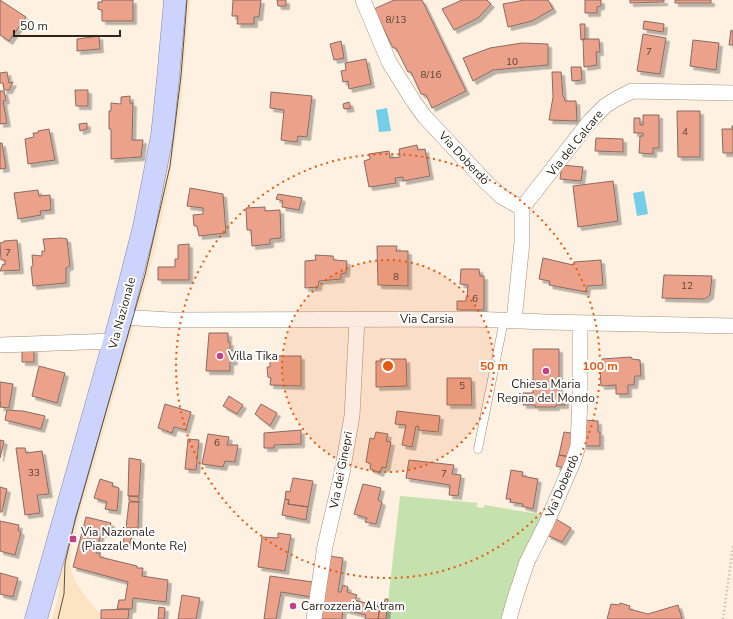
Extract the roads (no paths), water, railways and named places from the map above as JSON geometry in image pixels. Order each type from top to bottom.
[{"type":"main road","name":"Via Nazionale","points":[[36,619],[121,317],[148,212],[160,144],[168,79],[175,0]]},
{"type":"street","name":"Via Doberdò","points":[[363,0],[389,62],[424,116],[502,197],[522,208]]},
{"type":"street","name":"Via del Calcare","points":[[522,208],[591,120],[605,106],[616,98],[632,91],[733,93]]},
{"type":"street","points":[[509,320],[522,242],[522,208]]},
{"type":"street","name":"Via Carsia","points":[[121,317],[170,320],[470,319],[733,326]]},
{"type":"street","name":"Via dei Ginepri","points":[[314,619],[325,546],[342,473],[352,416],[357,319]]},
{"type":"street","name":"Via Doberdò","points":[[509,619],[514,598],[527,562],[546,524],[573,462],[578,446],[580,397],[580,323]]},
{"type":"street","points":[[0,345],[114,341]]},
{"type":"lane","points":[[478,449],[509,320]]},
{"type":"water","points":[[387,108],[391,131],[379,132],[376,110]]},
{"type":"water","points":[[644,191],[648,214],[637,216],[633,193]]},
{"type":"tram line","points":[[58,619],[64,594],[65,563],[75,520],[145,275],[170,166],[181,76],[187,0]]},
{"type":"place","name":"Villa Tika","points":[[220,356]]},
{"type":"place","name":"Chiesa Maria Regina del Mondo","points":[[546,371]]},
{"type":"place","name":"Via Nazionale (Piazzale Monte Re)","points":[[73,539]]},
{"type":"place","name":"Carrozzeria Al tram","points":[[293,606]]}]
